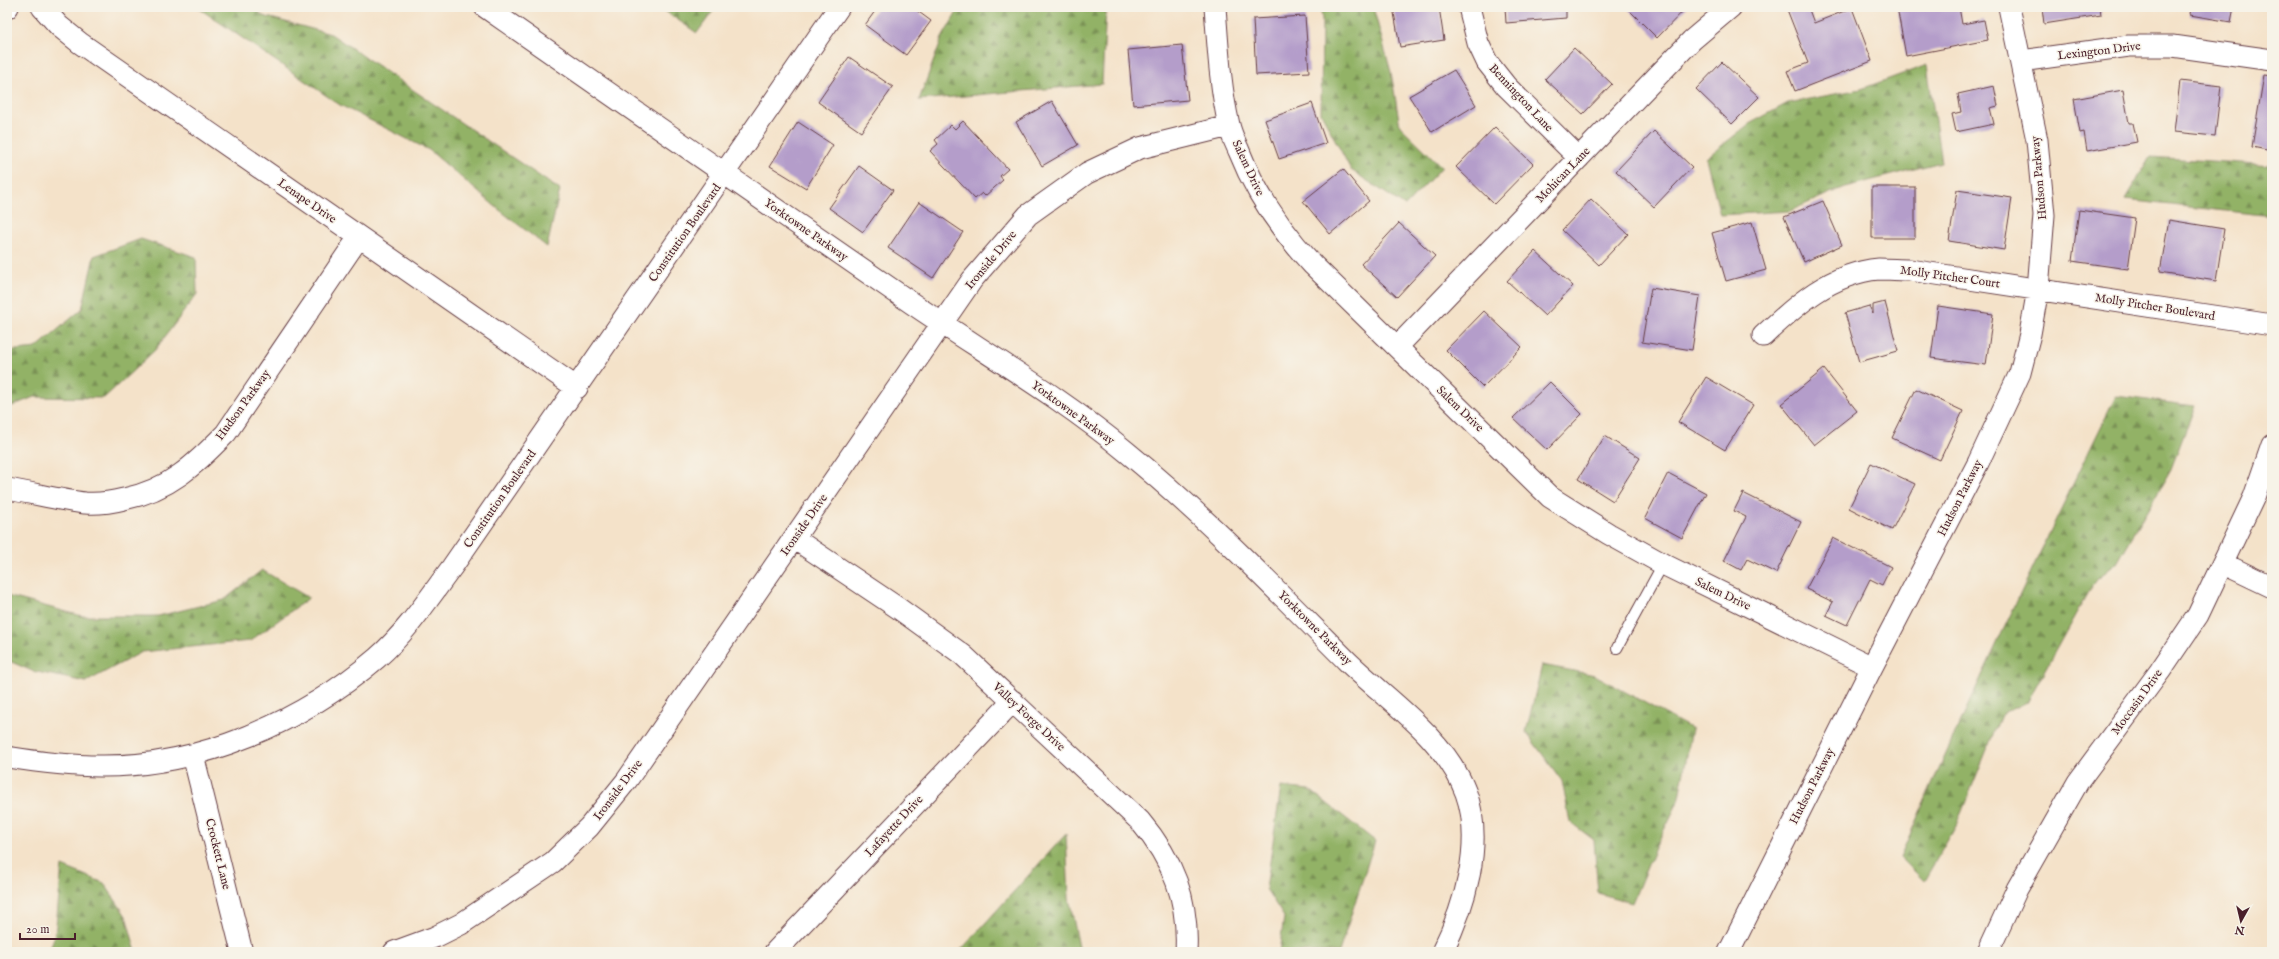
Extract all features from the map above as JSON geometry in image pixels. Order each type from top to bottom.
[{"type":"street","name":"Lenape Drive","points":[[42,7],[59,26],[80,43],[577,388]]},
{"type":"street","name":"Yorktowne Parkway","points":[[485,7],[942,324],[1060,400],[1129,453],[1234,548],[1361,675],[1421,728],[1448,758],[1465,790],[1471,809],[1472,857],[1469,882],[1452,932],[1442,952]]},
{"type":"street","name":"Constitution Boulevard","points":[[7,758],[43,763],[101,766],[153,763],[194,755],[246,737],[286,718],[330,694],[378,657],[408,626],[452,567],[726,174],[839,7]]},
{"type":"street","name":"Salem Drive","points":[[1215,7],[1220,61],[1229,126],[1246,169],[1264,203],[1286,236],[1313,265],[1550,497],[1609,534],[1662,564],[1872,667]]},
{"type":"street","name":"Bennington Lane","points":[[1469,7],[1478,43],[1487,62],[1506,86],[1579,158]]},
{"type":"street","name":"Mohican Lane","points":[[1397,348],[1692,40],[1731,7]]},
{"type":"street","name":"Hudson Parkway","points":[[1729,952],[1872,667],[1978,463],[2020,373],[2030,334],[2038,289],[2044,215],[2037,140],[2009,7]]},
{"type":"street","name":"Lexington Drive","points":[[2021,61],[2129,46],[2173,46],[2272,60]]},
{"type":"street","name":"Ironside Drive","points":[[394,952],[435,936],[460,924],[553,862],[589,827],[627,780],[972,280],[1028,215],[1087,173],[1140,148],[1229,126]]},
{"type":"street","name":"Hudson Parkway","points":[[7,488],[86,503],[112,502],[141,496],[170,483],[202,458],[226,433],[359,237]]},
{"type":"street","name":"Molly Pitcher Court","points":[[1763,336],[1812,293],[1846,277],[1878,269],[1910,270],[2038,289]]},
{"type":"street","name":"Molly Pitcher Boulevard","points":[[2038,289],[2272,325]]},
{"type":"street","name":"Moccasin Drive","points":[[1988,952],[2016,889],[2078,782],[2160,671],[2198,615],[2224,564],[2254,497],[2272,444]]},
{"type":"street","name":"Valley Forge Drive","points":[[794,539],[898,608],[963,655],[1140,821],[1159,844],[1174,872],[1183,901],[1188,929],[1186,952]]},
{"type":"street","points":[[2224,564],[2272,587]]},
{"type":"street","name":"Lafayette Drive","points":[[775,952],[1013,701]]},
{"type":"street","name":"Crockett Lane","points":[[194,755],[242,952]]},
{"type":"lane","points":[[1618,648],[1662,564]]},
{"type":"green space","points":[[197,7],[255,7],[263,16],[331,34],[560,190],[547,247],[497,208],[429,150],[340,105]]},
{"type":"green space","points":[[659,7],[716,7],[697,33]]},
{"type":"green space","points":[[960,7],[1106,7],[1102,84],[919,100],[942,38]]},
{"type":"green space","points":[[1320,7],[1373,7],[1391,72],[1400,126],[1442,167],[1405,206],[1351,170],[1321,113],[1322,18]]},
{"type":"green space","points":[[1927,65],[1941,162],[1842,188],[1790,211],[1720,215],[1706,158],[1749,124],[1788,103],[1861,89]]},
{"type":"green space","points":[[2150,157],[2272,165],[2272,216],[2125,200]]},
{"type":"green space","points":[[141,239],[196,257],[197,294],[155,350],[104,398],[34,397],[7,408],[7,351],[36,348],[82,309],[94,256]]},
{"type":"green space","points":[[2116,396],[2195,406],[2171,469],[2117,563],[2094,581],[2027,702],[2001,715],[1956,826],[1924,881],[1900,857],[2005,625]]},
{"type":"green space","points":[[262,570],[309,598],[250,641],[142,652],[86,682],[32,671],[7,660],[7,596],[82,616],[158,616],[224,600]]},
{"type":"green space","points":[[1542,665],[1595,675],[1692,729],[1678,802],[1655,848],[1632,903],[1598,893],[1594,840],[1570,822],[1562,781],[1526,732]]},
{"type":"green space","points":[[1281,787],[1310,790],[1375,841],[1339,952],[1279,952],[1284,917],[1266,889]]},
{"type":"green space","points":[[1066,834],[1069,898],[1080,952],[959,952]]},
{"type":"green space","points":[[62,866],[104,883],[126,916],[136,952],[49,952],[55,935]]},
{"type":"building","points":[[878,7],[912,7],[931,21],[906,55],[865,25]]},
{"type":"building","points":[[1393,7],[1439,7],[1444,40],[1400,47]]},
{"type":"building","points":[[1505,7],[1566,7],[1566,18],[1506,23]]},
{"type":"building","points":[[1626,7],[1687,7],[1657,38]]},
{"type":"building","points":[[1786,7],[1808,7],[1814,23],[1852,8],[1872,61],[1795,91],[1787,71],[1808,63]]},
{"type":"building","points":[[1897,7],[1959,7],[1962,24],[1984,20],[1988,40],[1906,56]]},
{"type":"building","points":[[2042,7],[2100,7],[2101,15],[2044,24]]},
{"type":"building","points":[[2191,7],[2234,7],[2231,22],[2190,15]]},
{"type":"building","points":[[1305,16],[1309,72],[1256,75],[1253,19]]},
{"type":"building","points":[[1182,45],[1188,100],[1133,105],[1128,50]]},
{"type":"building","points":[[1574,48],[1612,84],[1583,114],[1545,79]]},
{"type":"building","points":[[849,57],[893,87],[861,132],[818,102]]},
{"type":"building","points":[[1722,62],[1759,97],[1732,124],[1696,89]]},
{"type":"building","points":[[1454,70],[1476,105],[1432,132],[1409,96]]},
{"type":"building","points":[[2264,75],[2272,76],[2272,151],[2252,147]]},
{"type":"building","points":[[2180,81],[2221,86],[2215,136],[2174,132]]},
{"type":"building","points":[[1994,86],[1998,106],[1990,108],[1994,124],[1956,132],[1952,114],[1961,112],[1958,94]]},
{"type":"building","points":[[2123,90],[2129,123],[2133,123],[2137,142],[2087,151],[2084,132],[2080,133],[2074,99]]},
{"type":"building","points":[[1052,101],[1078,145],[1042,166],[1016,122]]},
{"type":"building","points":[[1312,103],[1326,143],[1279,159],[1265,120]]},
{"type":"building","points":[[963,121],[1008,169],[1000,176],[1003,180],[985,196],[982,193],[975,199],[930,151],[938,144],[935,140],[951,125],[955,129]]},
{"type":"building","points":[[798,122],[833,145],[806,188],[770,166]]},
{"type":"building","points":[[1495,127],[1533,164],[1494,204],[1456,167]]},
{"type":"building","points":[[1654,131],[1692,167],[1654,207],[1616,171]]},
{"type":"building","points":[[859,166],[893,190],[863,232],[829,208]]},
{"type":"building","points":[[1343,169],[1369,201],[1330,234],[1303,201]]},
{"type":"building","points":[[1872,187],[1915,187],[1915,238],[1872,238]]},
{"type":"building","points":[[1957,190],[2012,198],[2004,250],[1949,241]]},
{"type":"building","points":[[1591,199],[1628,234],[1599,265],[1562,230]]},
{"type":"building","points":[[1823,201],[1842,245],[1804,262],[1784,217]]},
{"type":"building","points":[[919,202],[963,232],[933,278],[888,248]]},
{"type":"building","points":[[2079,210],[2135,218],[2128,269],[2072,261]]},
{"type":"building","points":[[2169,220],[2224,229],[2216,281],[2160,272]]},
{"type":"building","points":[[1752,222],[1766,270],[1726,281],[1712,233]]},
{"type":"building","points":[[1399,223],[1435,256],[1397,297],[1361,264]]},
{"type":"building","points":[[1535,251],[1573,286],[1545,316],[1507,281]]},
{"type":"building","points":[[1651,288],[1700,296],[1692,350],[1642,342]]},
{"type":"building","points":[[1885,302],[1898,351],[1859,362],[1845,313],[1869,306],[1873,314],[1873,305]]},
{"type":"building","points":[[1938,306],[1993,314],[1986,365],[1931,358]]},
{"type":"building","points":[[1484,311],[1522,347],[1483,387],[1446,350]]},
{"type":"building","points":[[1824,369],[1857,411],[1814,445],[1781,404]]},
{"type":"building","points":[[1706,377],[1753,405],[1725,450],[1678,422]]},
{"type":"building","points":[[1550,382],[1582,414],[1547,450],[1513,418]]},
{"type":"building","points":[[1916,389],[1963,411],[1940,460],[1892,438]]},
{"type":"building","points":[[1605,436],[1640,458],[1613,501],[1578,479]]},
{"type":"building","points":[[1871,463],[1915,484],[1892,530],[1849,508]]},
{"type":"building","points":[[1668,473],[1706,493],[1682,538],[1645,518]]},
{"type":"building","points":[[1743,493],[1801,522],[1776,573],[1747,559],[1741,570],[1724,561],[1746,517],[1734,511]]},
{"type":"building","points":[[1833,538],[1891,567],[1882,585],[1870,579],[1847,625],[1826,615],[1833,602],[1806,589]]}]
